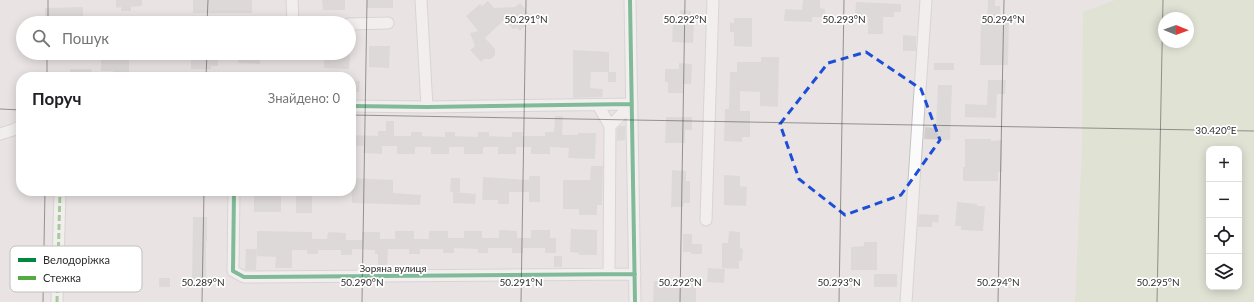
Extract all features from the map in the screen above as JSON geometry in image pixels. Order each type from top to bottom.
[{"type":"street","points":[[292,0],[293,16]]},
{"type":"street","points":[[421,0],[427,107]]},
{"type":"street","points":[[630,0],[635,302]]},
{"type":"street","points":[[706,220],[712,0]]},
{"type":"street","points":[[906,302],[926,0]]},
{"type":"street","points":[[356,24],[388,23]]},
{"type":"street","points":[[356,106],[427,107],[632,104]]},
{"type":"street","points":[[610,126],[632,104]]},
{"type":"street","points":[[598,105],[610,126],[609,274]]},
{"type":"street","points":[[0,134],[16,128]]},
{"type":"street","points":[[59,246],[60,196]]},
{"type":"street","name":"Зоряна вулиця","points":[[234,196],[233,271],[244,277],[635,274]]},
{"type":"street","points":[[57,292],[57,302]]},
{"type":"highlighted area","points":[[866,52],[921,89],[940,140],[901,195],[845,215],[799,179],[780,124],[828,63]]},
{"type":"green space","points":[[1115,0],[1254,0],[1254,302],[1075,302],[1082,146],[1083,12]]},
{"type":"building","points":[[116,0],[142,0],[142,6],[131,7],[131,11],[121,11],[121,7],[116,8]]},
{"type":"building","points":[[193,0],[252,0],[252,13],[193,13]]},
{"type":"building","points":[[322,0],[345,0],[345,10],[323,10]]},
{"type":"building","points":[[367,0],[393,0],[393,8],[367,8]]},
{"type":"building","points":[[803,0],[820,0],[820,8],[825,9],[825,17],[812,17],[812,22],[784,21],[785,9],[802,10]]},
{"type":"building","points":[[988,0],[995,0],[995,6],[1000,6],[1000,19],[1009,19],[1008,65],[980,65],[981,22],[987,22]]},
{"type":"building","points":[[488,1],[494,8],[515,7],[520,3],[530,15],[526,19],[529,23],[520,31],[517,28],[513,29],[504,20],[485,38],[495,49],[495,55],[491,59],[484,59],[481,62],[470,50],[475,46],[470,33],[478,31],[466,16],[480,4],[482,6]]},
{"type":"building","points":[[856,2],[901,4],[901,12],[894,12],[894,17],[883,17],[883,34],[868,34],[868,17],[855,16]]},
{"type":"building","points":[[83,7],[83,16],[45,16],[45,8]]},
{"type":"building","points":[[680,10],[691,11],[690,24],[694,24],[693,43],[672,42],[673,22],[679,23]]},
{"type":"building","points":[[734,18],[752,18],[752,47],[734,46],[734,32],[730,32],[730,23],[734,23]]},
{"type":"building","points":[[903,35],[916,36],[916,51],[903,51]]},
{"type":"building","points":[[369,46],[390,46],[389,68],[369,67]]},
{"type":"building","points":[[573,50],[609,52],[609,72],[591,72],[590,88],[603,89],[602,97],[573,98]]},
{"type":"building","points":[[761,57],[779,57],[778,107],[760,106],[760,92],[740,91],[740,111],[750,111],[750,137],[742,137],[742,142],[724,141],[725,109],[729,109],[730,72],[737,72],[737,62],[761,62]]},
{"type":"building","points":[[101,60],[129,60],[129,72],[101,71]]},
{"type":"building","points":[[191,60],[218,60],[218,66],[211,66],[211,69],[191,69]]},
{"type":"building","points":[[238,60],[260,60],[260,64],[238,63]]},
{"type":"building","points":[[324,60],[350,60],[349,69],[324,68]]},
{"type":"building","points":[[679,63],[692,64],[691,84],[683,84],[683,93],[668,93],[668,82],[665,82],[665,69],[679,69]]},
{"type":"building","points":[[934,63],[954,63],[954,70],[934,70]]},
{"type":"building","points":[[70,69],[91,69],[91,72],[70,72]]},
{"type":"building","points":[[608,72],[616,72],[616,82],[608,82]]},
{"type":"building","points":[[988,80],[1006,80],[1005,94],[997,94],[996,118],[965,117],[965,104],[987,105]]},
{"type":"building","points":[[356,81],[360,81],[359,92],[356,92]]},
{"type":"building","points":[[938,85],[952,85],[950,140],[924,139],[925,127],[936,128]]},
{"type":"building","points":[[555,116],[563,116],[562,135],[596,133],[595,159],[568,158],[569,148],[550,147],[550,154],[531,154],[531,147],[516,147],[516,154],[498,154],[498,147],[483,147],[483,154],[464,154],[464,147],[449,147],[449,154],[431,154],[431,147],[415,147],[415,154],[397,154],[397,146],[382,146],[382,154],[363,153],[364,146],[356,146],[356,135],[378,136],[378,131],[386,131],[386,121],[394,121],[394,136],[411,136],[411,132],[422,132],[422,136],[445,137],[445,132],[455,132],[455,136],[478,137],[478,132],[489,132],[489,136],[512,137],[512,132],[523,132],[522,136],[545,136],[545,132],[554,132]]},
{"type":"building","points":[[666,117],[692,117],[692,130],[685,130],[685,143],[665,143]]},
{"type":"building","points":[[620,126],[625,126],[625,140],[617,141],[617,129]]},
{"type":"building","points":[[965,139],[991,139],[991,141],[1002,140],[1002,172],[998,172],[998,181],[963,181],[963,167],[965,167]]},
{"type":"building","points":[[591,166],[603,166],[602,205],[597,205],[597,215],[579,215],[579,209],[563,209],[563,180],[590,180]]},
{"type":"building","points":[[672,170],[686,171],[686,181],[690,181],[690,203],[684,203],[683,207],[671,207]]},
{"type":"building","points":[[724,175],[740,176],[740,186],[747,187],[746,206],[724,205]]},
{"type":"building","points":[[529,176],[540,176],[540,202],[529,202],[529,192],[509,192],[509,204],[498,204],[498,200],[482,200],[483,177],[529,180]]},
{"type":"building","points":[[356,178],[393,180],[393,193],[421,195],[420,205],[352,203],[352,196],[356,196]]},
{"type":"building","points":[[451,178],[460,178],[460,192],[450,192]]},
{"type":"building","points":[[453,192],[476,194],[475,204],[453,203]]},
{"type":"building","points":[[254,196],[281,196],[281,212],[254,212]]},
{"type":"building","points":[[296,196],[312,196],[312,213],[296,213]]},
{"type":"building","points":[[957,202],[985,206],[983,231],[961,230],[961,226],[955,226]]},
{"type":"building","points":[[919,214],[939,215],[938,223],[932,222],[932,227],[918,227]]},
{"type":"building","points":[[193,217],[207,217],[206,281],[192,281]]},
{"type":"building","points":[[571,229],[597,230],[597,255],[579,255],[579,253],[570,252]]},
{"type":"building","points":[[499,230],[517,231],[517,238],[531,238],[531,230],[550,230],[550,238],[556,238],[556,253],[545,253],[545,248],[523,248],[523,253],[512,253],[512,248],[488,248],[488,253],[478,253],[478,249],[454,248],[454,253],[443,253],[443,249],[420,249],[420,254],[409,254],[409,249],[388,249],[387,268],[378,268],[378,254],[375,254],[375,250],[352,249],[352,255],[341,255],[341,250],[318,250],[318,254],[307,254],[307,250],[292,250],[292,268],[275,268],[276,257],[257,256],[257,231],[312,232],[312,239],[327,239],[328,232],[346,233],[346,240],[362,240],[362,232],[380,232],[380,239],[395,239],[395,231],[414,231],[414,239],[429,239],[429,231],[448,231],[448,238],[464,238],[464,231],[482,231],[482,238],[499,238]]},
{"type":"building","points":[[729,231],[740,232],[740,248],[743,249],[742,261],[739,261],[739,269],[722,268],[722,243],[728,243]]},
{"type":"building","points":[[683,234],[692,234],[692,244],[702,244],[702,254],[683,252]]},
{"type":"building","points":[[864,242],[877,242],[877,270],[851,270],[851,247],[864,246]]},
{"type":"building","points":[[246,249],[257,249],[256,270],[245,270]]},
{"type":"building","points":[[554,256],[562,256],[562,267],[554,267]]},
{"type":"building","points":[[708,268],[725,269],[724,283],[707,282]]},
{"type":"building","points":[[874,274],[897,274],[897,287],[874,287]]},
{"type":"building","points":[[159,278],[170,278],[170,287],[159,287]]},
{"type":"building","points":[[654,281],[696,283],[696,302],[653,302]]},
{"type":"marked path","points":[[59,246],[60,196]]},
{"type":"marked path","points":[[57,292],[57,302]]},
{"type":"cycle path","points":[[630,0],[635,302]]},
{"type":"cycle path","points":[[356,106],[427,107],[632,104]]},
{"type":"cycle path","points":[[234,196],[233,271],[244,277],[635,274]]}]
